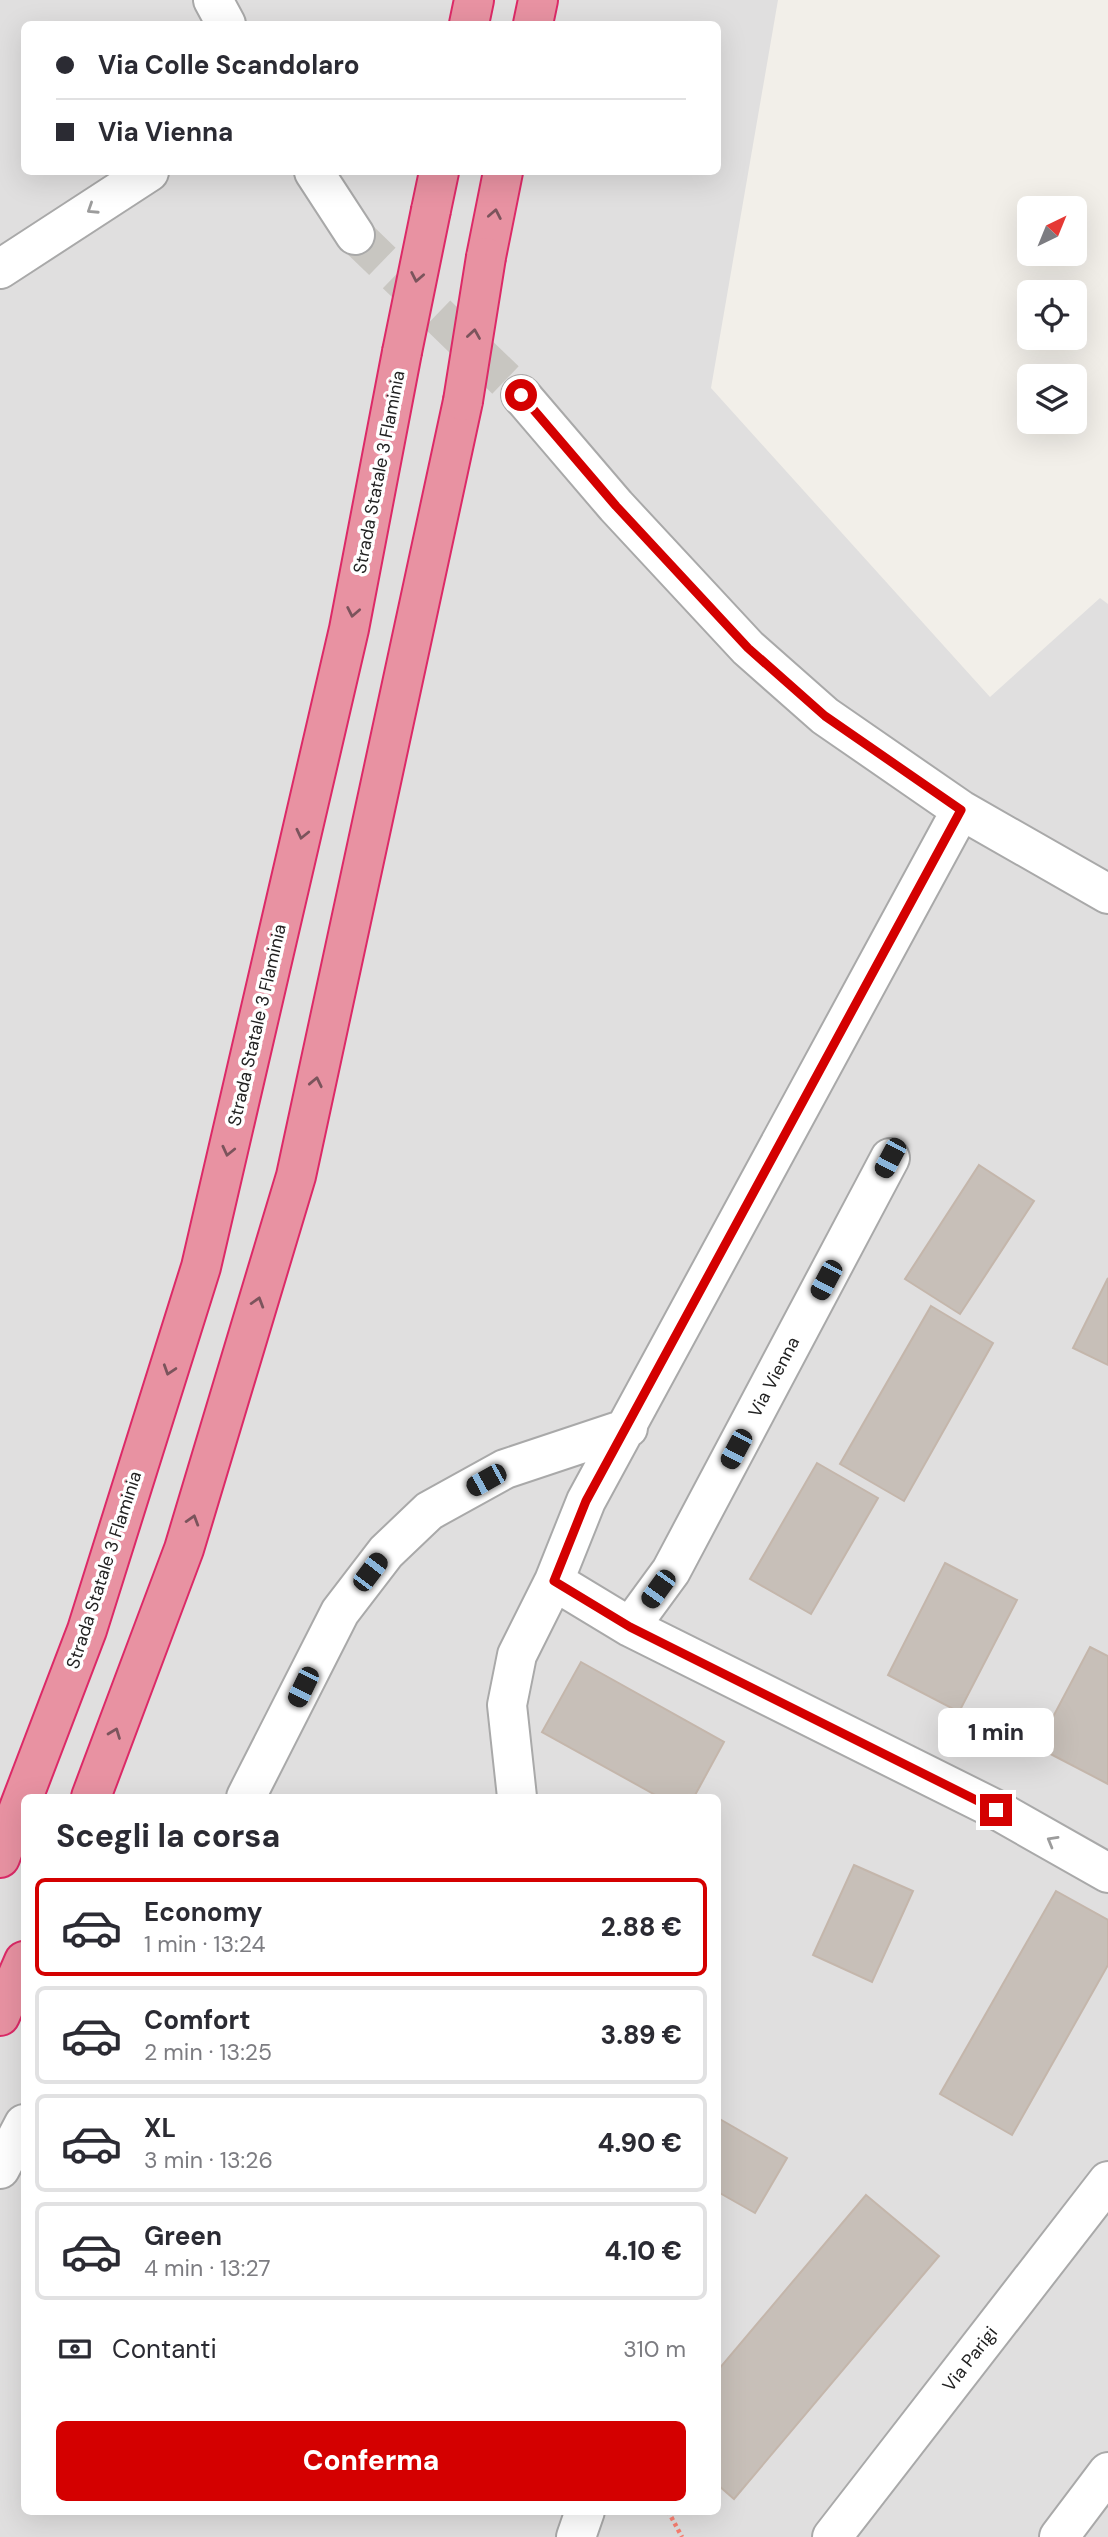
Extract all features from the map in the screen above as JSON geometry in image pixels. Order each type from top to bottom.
[{"type":"highway","points":[[470,21],[474,0]]},
{"type":"highway","points":[[534,21],[538,0]]},
{"type":"highway","name":"Strada Statale 3 Flaminia","points":[[24,1794],[87,1630],[201,1267],[349,629],[438,175]]},
{"type":"highway","points":[[91,1794],[184,1549],[296,1176],[463,401],[502,175]]},
{"type":"highway","name":"Strada Statale 3 Flaminia","points":[[0,1858],[21,1803]]},
{"type":"highway","points":[[0,2016],[21,1968]]},
{"type":"street","points":[[213,0],[224,21]]},
{"type":"street","points":[[0,269],[144,175]]},
{"type":"street","points":[[316,175],[355,234]]},
{"type":"street","points":[[521,395],[616,506],[748,648],[825,716],[961,810],[1108,894]]},
{"type":"street","points":[[517,1794],[507,1705],[517,1655],[554,1581],[586,1501],[961,810]]},
{"type":"street","name":"Via Vienna","points":[[630,1627],[671,1571],[890,1158]]},
{"type":"street","points":[[248,1794],[340,1612],[386,1552],[429,1511],[505,1469],[628,1428]]},
{"type":"street","points":[[554,1581],[630,1627],[996,1810],[1108,1873]]},
{"type":"street","points":[[0,2169],[21,2130]]},
{"type":"street","name":"Via Parigi","points":[[832,2537],[1108,2181]]},
{"type":"street","points":[[1059,2537],[1108,2473]]},
{"type":"street","points":[[576,2537],[584,2515]]},
{"type":"path","points":[[670,2515],[681,2537]]},
{"type":"shaded area","points":[[0,0],[778,0],[711,388],[990,697],[1100,598],[1108,604],[1108,2537],[0,2537]]},
{"type":"building","points":[[979,1165],[1034,1201],[960,1314],[905,1279]]},
{"type":"building","points":[[1108,1278],[1108,1365],[1073,1348]]},
{"type":"building","points":[[931,1306],[993,1343],[904,1501],[840,1464]]},
{"type":"building","points":[[817,1463],[878,1498],[811,1614],[750,1579]]},
{"type":"building","points":[[945,1563],[1017,1600],[959,1712],[888,1675]]},
{"type":"building","points":[[1090,1647],[1108,1656],[1108,1784],[1037,1747]]},
{"type":"building","points":[[581,1662],[724,1742],[696,1794],[654,1794],[542,1732]]},
{"type":"building","points":[[854,1865],[913,1891],[872,1982],[813,1955]]},
{"type":"building","points":[[1056,1891],[1108,1920],[1108,1965],[1012,2135],[940,2094]]},
{"type":"building","points":[[721,2120],[787,2158],[755,2213],[721,2194]]},
{"type":"building","points":[[866,2195],[939,2256],[734,2499],[721,2488],[721,2366]]},
{"type":"tunnel","points":[[355,235],[521,395]]},
{"type":"route","points":[[521,395],[616,506],[748,648],[825,716],[961,810],[586,1501],[554,1581],[630,1627],[996,1810]]}]
